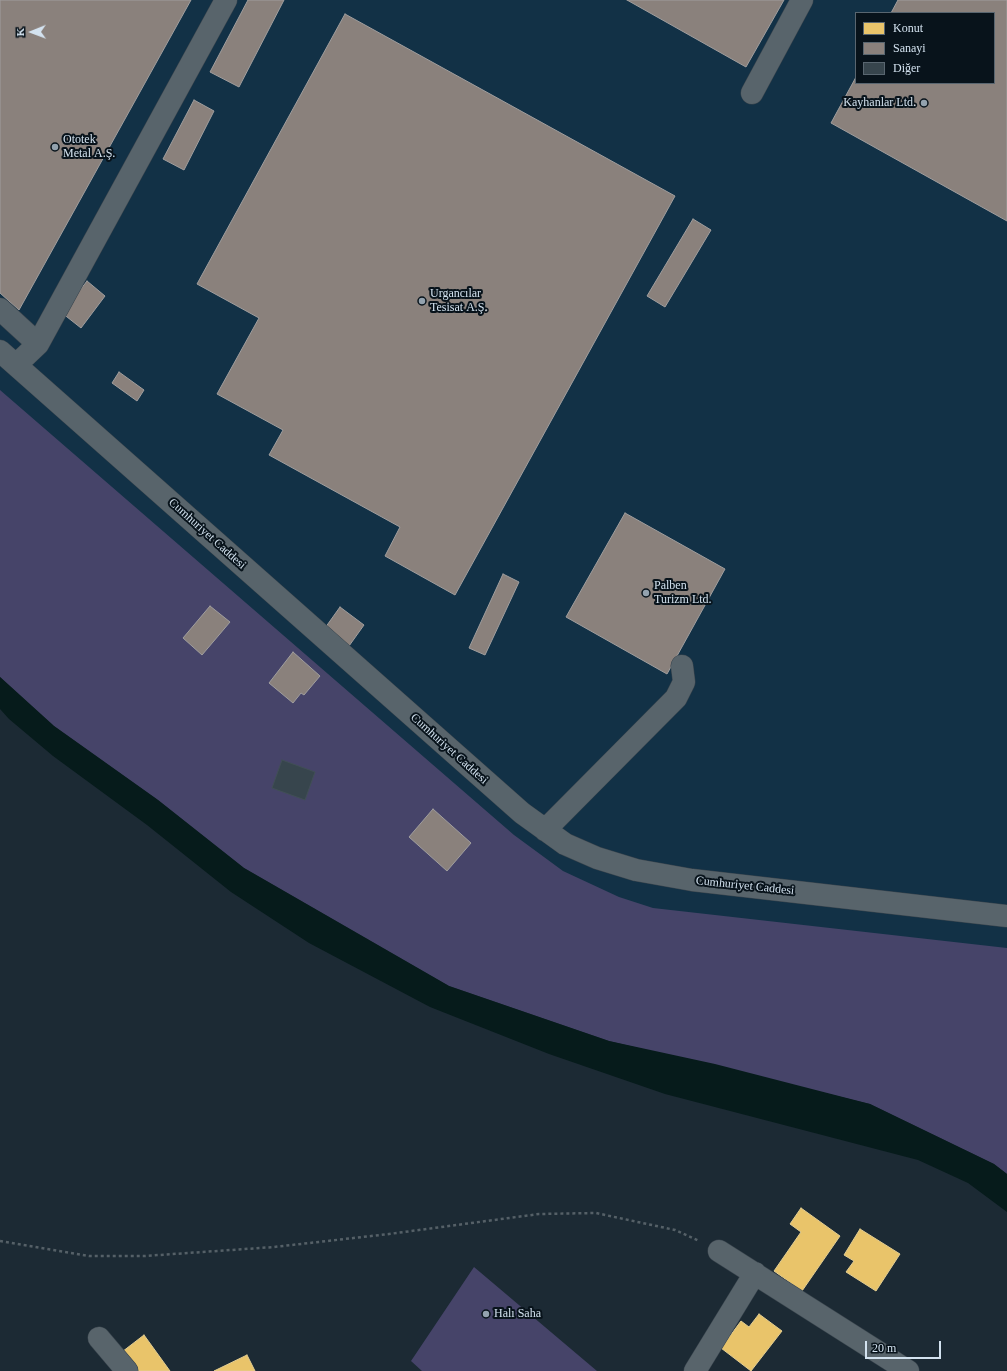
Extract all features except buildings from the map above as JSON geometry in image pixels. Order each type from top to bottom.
[{"type":"street","points":[[8,358],[38,344],[226,0]]},
{"type":"street","points":[[752,93],[802,0]]},
{"type":"street","points":[[0,309],[38,344]]},
{"type":"street","name":"Cumhuriyet Caddesi","points":[[8,358],[522,813],[565,844],[597,858],[636,870],[692,880],[1007,916]]},
{"type":"street","points":[[545,830],[676,698],[684,682],[682,666]]},
{"type":"street","points":[[719,1251],[908,1371]]},
{"type":"street","points":[[695,1371],[755,1273]]},
{"type":"street","points":[[99,1338],[126,1371]]},
{"type":"path","points":[[0,1240],[88,1256],[145,1256],[274,1247],[389,1234],[540,1214],[596,1213],[675,1230],[719,1251]]},
{"type":"shaded area","points":[[0,0],[1007,0],[1007,1016],[538,937],[0,503]]},
{"type":"shaded area","points":[[0,390],[514,835],[563,871],[619,897],[653,908],[1007,948],[1007,1174],[994,1164],[870,1104],[609,1041],[449,986],[244,868],[158,800],[54,726],[0,677]]},
{"type":"shaded area","points":[[0,677],[54,726],[158,800],[244,868],[449,986],[609,1041],[715,1064],[870,1104],[994,1164],[1007,1174],[1007,1212],[968,1183],[918,1160],[665,1094],[549,1054],[430,1007],[309,943],[231,892],[147,825],[53,756],[9,719],[0,709]]},
{"type":"shaded area","name":"Halı Saha","points":[[474,1267],[597,1371],[422,1371],[411,1361]]},
{"type":"place","name":"Kayhanlar Ltd.","points":[[924,103]]},
{"type":"place","name":"Ototek Metal A.Ş.","points":[[55,147]]},
{"type":"place","name":"Urgancılar Tesisat A.Ş.","points":[[422,301]]},
{"type":"place","name":"Palben Turizm Ltd.","points":[[646,593]]},
{"type":"place","name":"Halı Saha","points":[[486,1314]]}]
